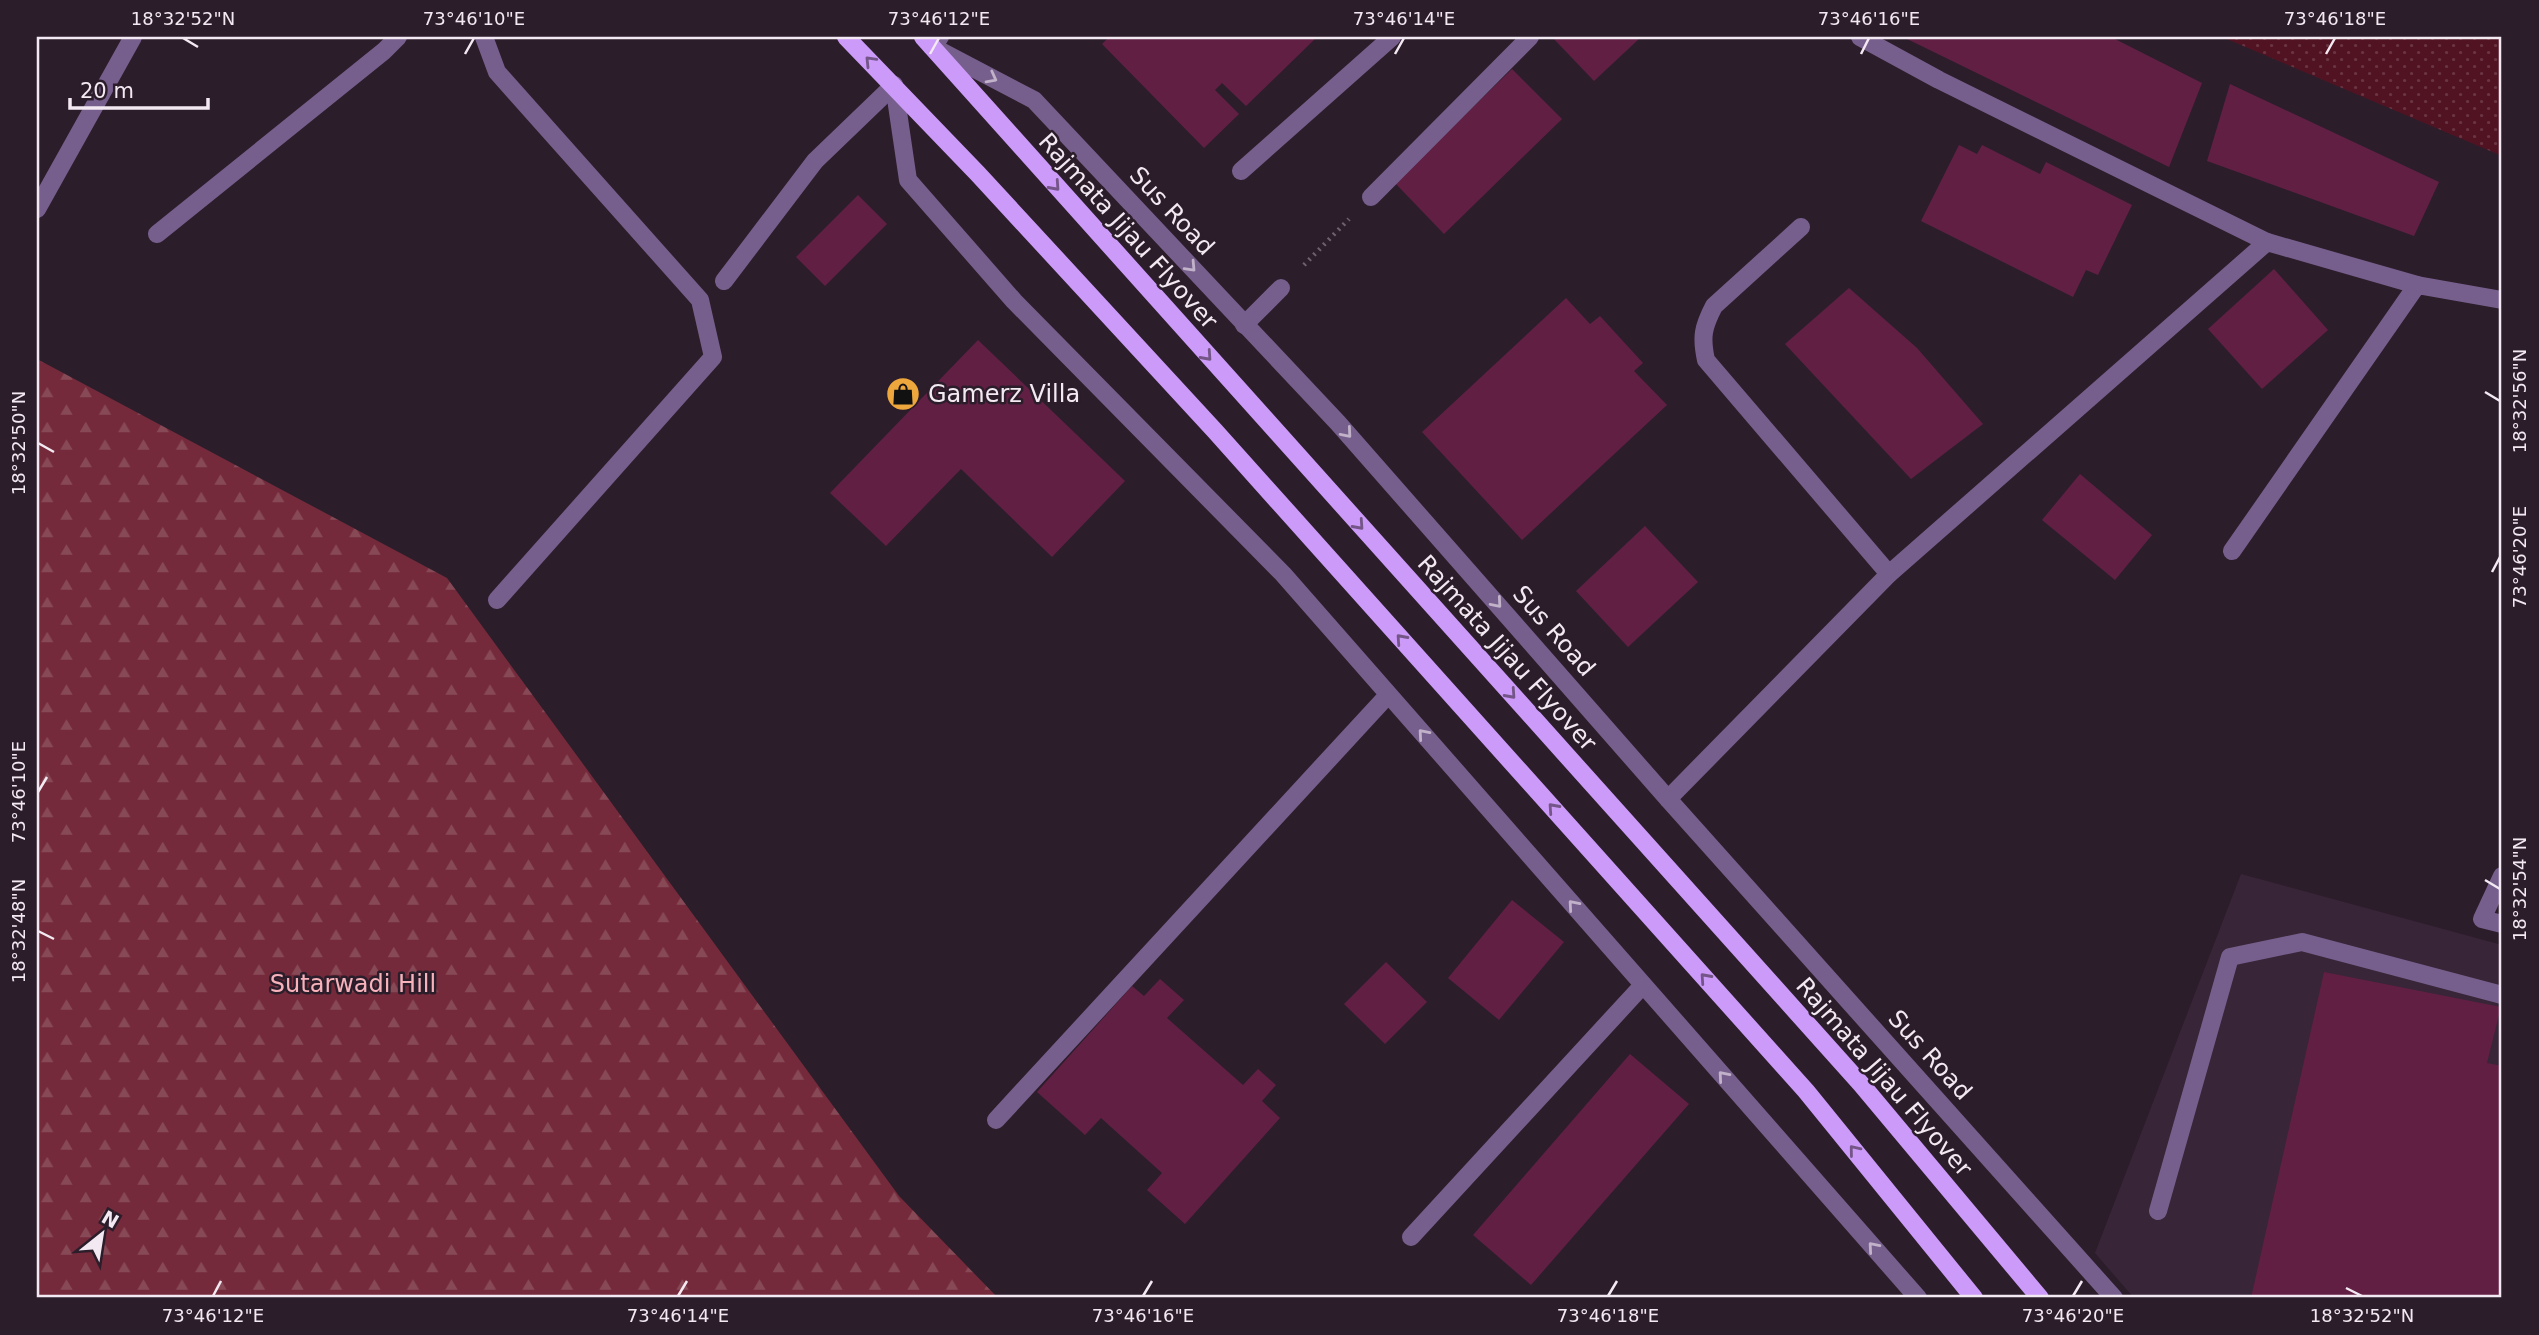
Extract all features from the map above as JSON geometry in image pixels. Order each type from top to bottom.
[{"type":"main road","points":[[846,37],[894,85],[1215,431],[1806,1091],[1973,1298]]},
{"type":"main road","name":"Rajmata Jijau Flyover","points":[[932,40],[1090,225],[1861,1084],[2040,1298]]},
{"type":"street","points":[[37,209],[134,37]]},
{"type":"street","points":[[157,234],[398,37]]},
{"type":"street","points":[[484,37],[497,72],[700,300],[713,357],[498,600]]},
{"type":"street","points":[[1241,171],[1392,37]]},
{"type":"street","points":[[1371,197],[1530,37]]},
{"type":"street","points":[[1860,37],[1939,80],[2267,242],[2417,285],[2502,300]]},
{"type":"street","name":"Sus Road","points":[[932,40],[1034,100],[1338,422],[1668,799],[2114,1298]]},
{"type":"street","points":[[723,281],[815,161],[894,85]]},
{"type":"street","points":[[894,85],[908,180],[1014,302],[1283,574],[1918,1298]]},
{"type":"street","points":[[1801,228],[1714,306],[1706,322],[1702,341],[1706,360],[1889,574]]},
{"type":"street","points":[[1668,799],[1889,574],[2267,242]]},
{"type":"street","points":[[2232,551],[2417,285]]},
{"type":"street","points":[[1244,325],[1281,288]]},
{"type":"street","points":[[996,1120],[1388,695]]},
{"type":"street","points":[[2502,876],[2482,919],[2502,923]]},
{"type":"street","points":[[2158,1211],[2230,957],[2302,942],[2502,995]]},
{"type":"street","points":[[1411,1237],[1643,985]]},
{"type":"path","points":[[1281,288],[1371,197]]},
{"type":"shaded area","points":[[2222,37],[2502,37],[2502,156]]},
{"type":"shaded area","points":[[2241,874],[2502,945],[2502,1298],[2134,1298],[2095,1253]]},
{"type":"green space","name":"Sutarwadi Hill","points":[[37,359],[447,578],[899,1196],[998,1298],[37,1298]]},
{"type":"building","points":[[1109,37],[1317,37],[1246,106],[1222,83],[1215,90],[1239,114],[1204,148],[1102,44]]},
{"type":"building","points":[[1552,37],[1641,37],[1594,81]]},
{"type":"building","points":[[1903,37],[2111,37],[2202,83],[2169,167]]},
{"type":"building","points":[[1512,69],[1562,119],[1444,234],[1395,183]]},
{"type":"building","points":[[2230,84],[2439,182],[2414,236],[2207,161]]},
{"type":"building","points":[[1959,145],[1977,154],[1982,145],[2040,174],[2046,162],[2132,205],[2098,275],[2086,270],[2073,297],[1921,221]]},
{"type":"building","points":[[858,195],[887,224],[825,286],[796,257]]},
{"type":"building","points":[[2274,269],[2328,330],[2262,389],[2208,329]]},
{"type":"building","points":[[1849,288],[1917,348],[1983,424],[1911,479],[1785,344]]},
{"type":"building","points":[[1566,298],[1590,324],[1600,316],[1643,363],[1634,371],[1667,405],[1522,540],[1422,432]]},
{"type":"building","points":[[978,340],[1125,481],[1052,557],[961,469],[886,546],[830,493]]},
{"type":"building","points":[[2080,474],[2152,535],[2115,580],[2042,520]]},
{"type":"building","points":[[1645,526],[1698,582],[1628,647],[1576,591]]},
{"type":"building","points":[[1512,900],[1564,942],[1499,1020],[1448,978]]},
{"type":"building","points":[[1386,962],[1427,1002],[1385,1044],[1344,1004]]},
{"type":"building","points":[[2324,972],[2501,1007],[2487,1063],[2502,1066],[2502,1298],[2251,1298]]},
{"type":"building","points":[[1160,979],[1184,1000],[1167,1018],[1243,1085],[1258,1069],[1276,1085],[1262,1101],[1280,1118],[1185,1224],[1147,1190],[1162,1173],[1101,1118],[1085,1135],[1037,1092],[1132,986],[1144,996]]},
{"type":"building","points":[[1630,1054],[1689,1104],[1531,1285],[1473,1235]]},
{"type":"place","name":"Gamerz Villa","points":[[903,394]]}]
